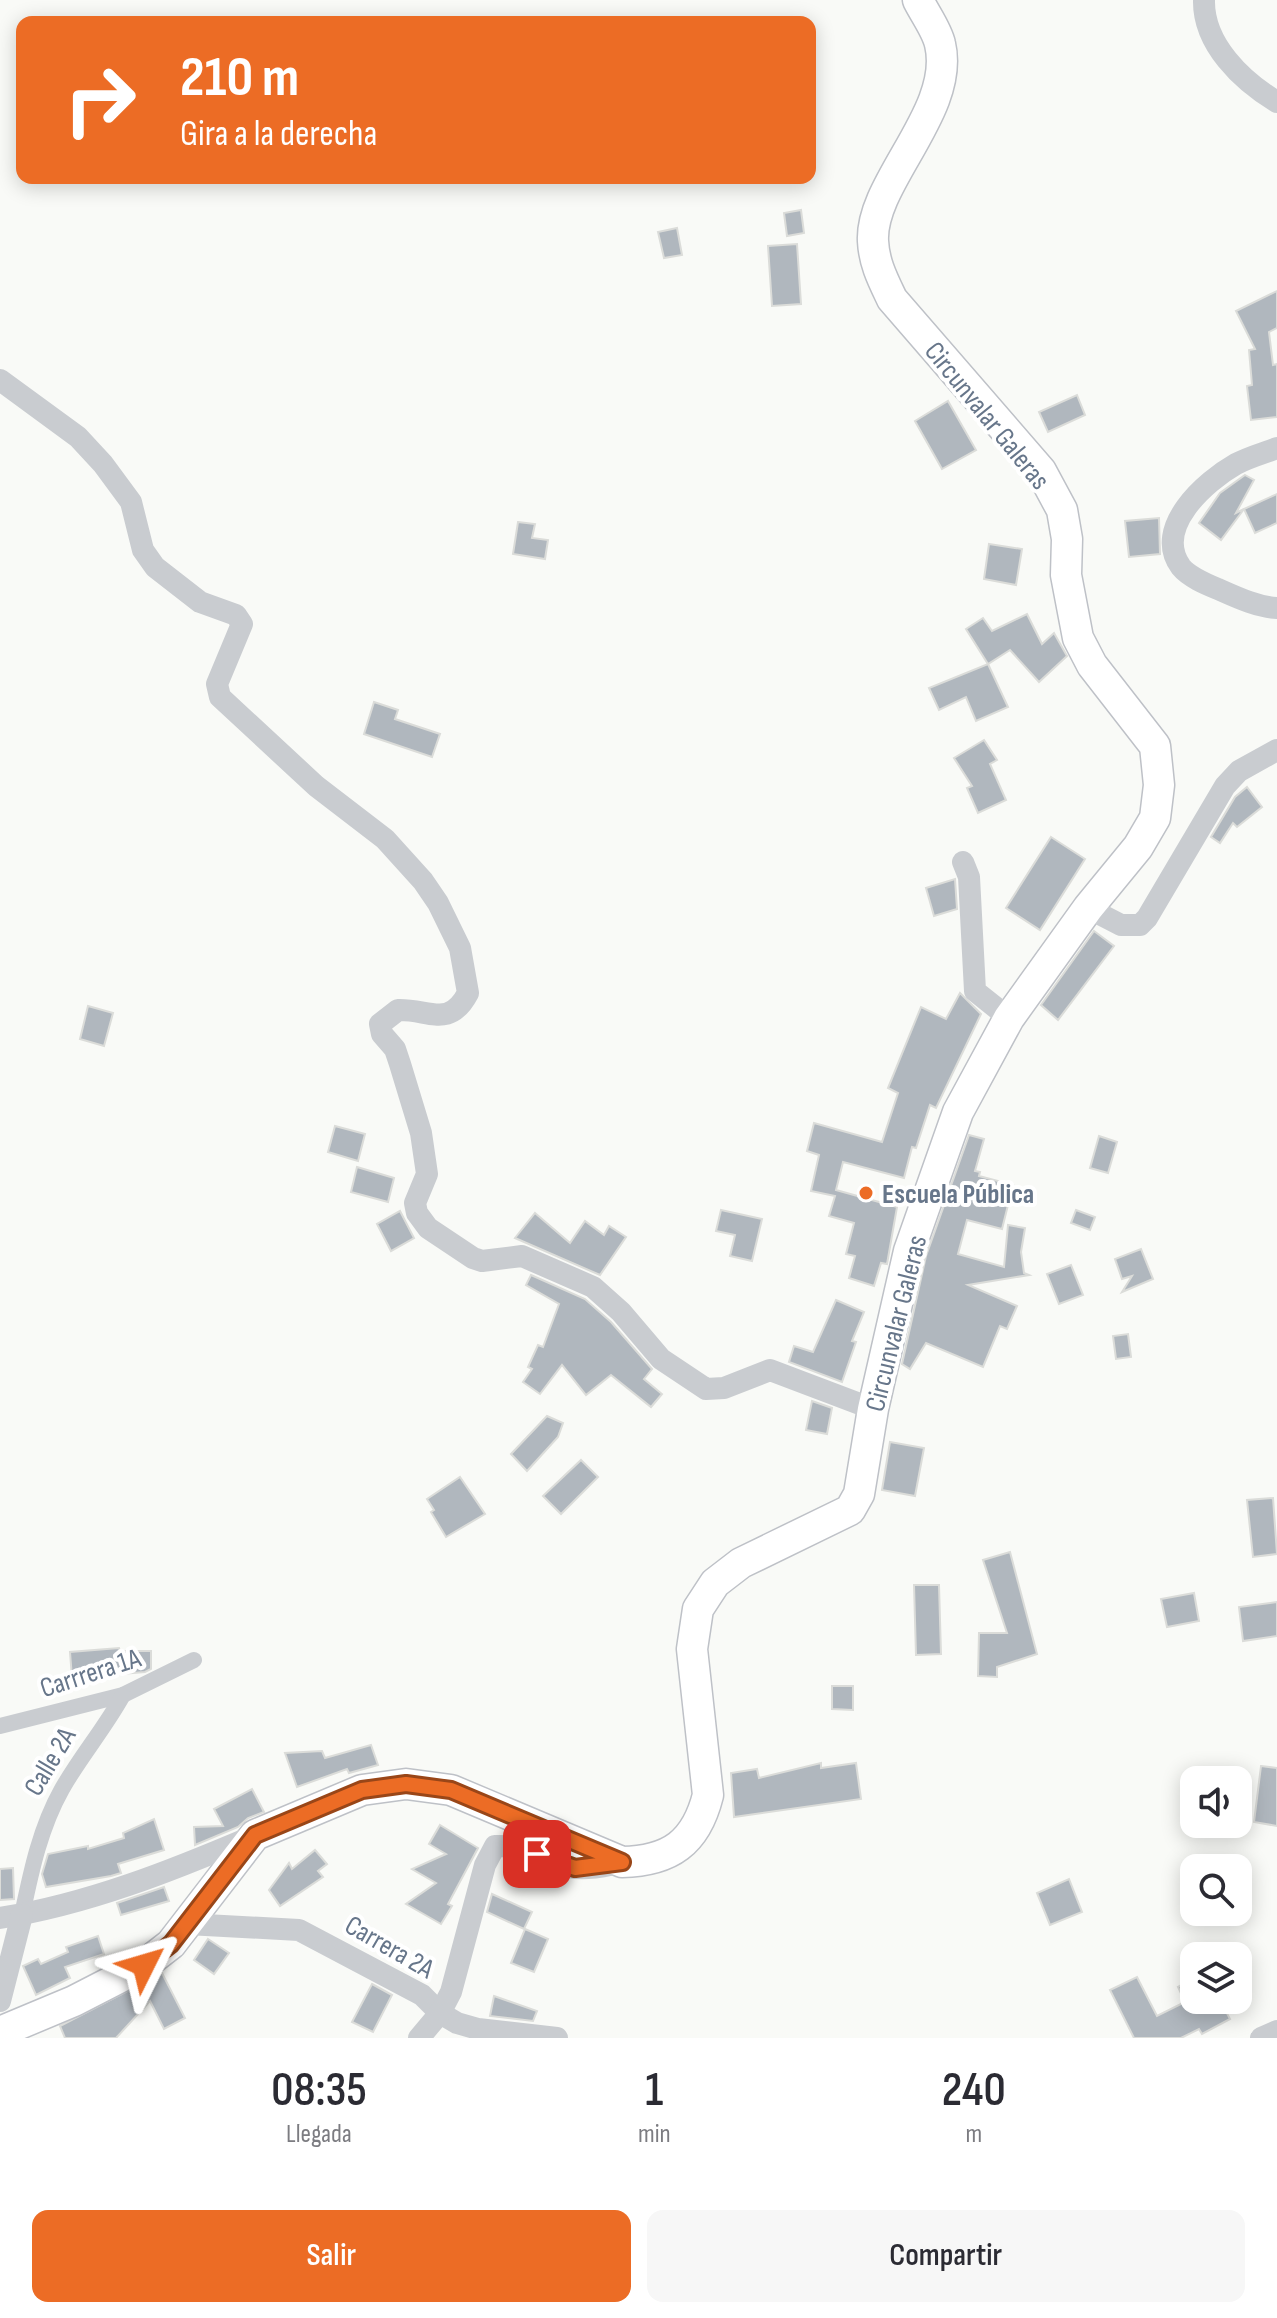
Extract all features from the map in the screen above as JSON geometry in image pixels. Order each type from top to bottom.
[{"type":"main road","name":"Circunvalar Galeras","points":[[622,1862],[648,1861],[674,1851],[689,1837],[703,1814],[708,1795],[692,1649],[698,1609],[715,1583],[741,1563],[850,1510],[859,1494],[873,1409],[909,1251],[958,1112],[1009,1018],[1088,908],[1138,847],[1155,818],[1159,765],[1155,746],[1092,665],[1078,638],[1066,575],[1067,539],[1062,510],[1041,471],[892,299],[877,267],[872,238],[881,204],[925,122],[941,66],[940,44],[918,0]]},
{"type":"main road","points":[[0,2032],[74,2001],[144,1965],[171,1944],[255,1835],[362,1790],[406,1784],[463,1794],[622,1862]]},
{"type":"street","points":[[1204,0],[1207,24],[1231,64],[1251,87],[1277,102]]},
{"type":"street","points":[[0,380],[54,417],[96,456],[131,502],[143,550],[155,567],[200,602],[236,615],[242,624],[217,684],[220,697],[316,786],[385,839],[438,903],[460,948],[468,993],[454,1012],[440,1016],[398,1010],[380,1024],[382,1034],[395,1049],[421,1133],[427,1174],[415,1203],[417,1213],[428,1228],[473,1258],[482,1261],[522,1256],[593,1287],[621,1312],[661,1359],[706,1389],[724,1388],[770,1370],[873,1409]]},
{"type":"street","points":[[1277,448],[1239,462],[1201,489],[1176,525],[1172,539],[1181,567],[1203,583],[1277,608]]},
{"type":"street","points":[[1088,908],[1121,925],[1140,925],[1225,786],[1239,771],[1277,750]]},
{"type":"street","points":[[963,862],[969,877],[975,991],[1009,1018]]},
{"type":"street","name":"Carrrera 1A","points":[[0,1726],[123,1695],[194,1660]]},
{"type":"street","name":"Calle 2A","points":[[0,2001],[11,1916],[61,1790],[109,1721],[123,1695]]},
{"type":"street","points":[[11,1916],[102,1894],[167,1872],[255,1835]]},
{"type":"street","points":[[419,2038],[440,2013],[451,1992],[485,1865],[495,1846],[519,1845],[556,1863],[575,1868],[622,1862]]},
{"type":"street","name":"Carrera 2A","points":[[187,1924],[299,1930],[422,1995],[440,2013],[478,2029],[557,2038]]},
{"type":"street","points":[[1261,2038],[1277,2031]]},
{"type":"building","points":[[801,210],[804,233],[787,236],[784,213]]},
{"type":"building","points":[[677,228],[682,255],[664,258],[658,232]]},
{"type":"building","points":[[797,244],[801,304],[772,306],[768,246]]},
{"type":"building","points":[[1277,291],[1277,328],[1269,332],[1273,365],[1277,364],[1277,417],[1251,420],[1247,386],[1252,385],[1249,350],[1255,349],[1236,311]]},
{"type":"building","points":[[1077,395],[1085,415],[1048,432],[1039,412]]},
{"type":"building","points":[[948,401],[976,450],[942,469],[915,421]]},
{"type":"building","points":[[1245,475],[1254,480],[1236,513],[1244,509],[1221,540],[1199,523],[1220,493]]},
{"type":"building","points":[[1277,494],[1277,523],[1255,533],[1244,509]]},
{"type":"building","points":[[1159,518],[1160,554],[1129,557],[1125,521]]},
{"type":"building","points":[[518,522],[535,524],[532,538],[548,540],[545,559],[513,554]]},
{"type":"building","points":[[989,544],[1022,549],[1016,585],[984,579]]},
{"type":"building","points":[[1027,614],[1042,644],[1054,633],[1067,656],[1039,682],[1010,650],[988,664],[966,629],[983,618],[992,631]]},
{"type":"building","points":[[988,664],[1008,707],[976,721],[966,697],[939,710],[929,688]]},
{"type":"building","points":[[374,702],[398,710],[395,719],[440,734],[432,757],[364,734]]},
{"type":"building","points":[[984,740],[997,760],[990,764],[1006,800],[978,813],[967,788],[972,786],[954,758]]},
{"type":"building","points":[[1247,787],[1262,807],[1237,827],[1233,823],[1220,843],[1211,837],[1235,797]]},
{"type":"building","points":[[1051,837],[1085,859],[1040,930],[1006,908]]},
{"type":"building","points":[[955,879],[957,909],[934,916],[926,888]]},
{"type":"building","points":[[1094,931],[1114,946],[1058,1020],[1041,1005]]},
{"type":"building","points":[[960,993],[981,1014],[936,1108],[930,1105],[916,1148],[912,1147],[904,1178],[843,1162],[836,1190],[897,1207],[887,1264],[881,1263],[874,1286],[849,1278],[855,1256],[846,1254],[854,1223],[829,1216],[835,1196],[811,1191],[819,1155],[807,1151],[814,1123],[882,1142],[898,1093],[888,1088],[921,1007],[946,1019]]},
{"type":"building","points":[[88,1006],[113,1013],[104,1046],[80,1039]]},
{"type":"building","points":[[335,1126],[365,1134],[358,1161],[328,1152]]},
{"type":"building","points":[[969,1135],[984,1139],[975,1171],[980,1172],[979,1176],[1013,1185],[1002,1229],[967,1220],[958,1254],[1004,1267],[1008,1225],[1025,1228],[1021,1252],[1024,1273],[1029,1275],[968,1285],[1017,1306],[1007,1329],[1000,1326],[983,1367],[926,1343],[910,1369],[902,1364],[926,1256]]},
{"type":"building","points":[[1099,1136],[1117,1142],[1108,1173],[1090,1168]]},
{"type":"building","points":[[357,1167],[394,1178],[388,1202],[351,1192]]},
{"type":"building","points":[[721,1210],[762,1219],[752,1261],[730,1256],[735,1235],[716,1231]]},
{"type":"building","points":[[1076,1210],[1095,1217],[1090,1230],[1071,1223]]},
{"type":"building","points":[[400,1211],[414,1238],[391,1251],[377,1224]]},
{"type":"building","points":[[535,1213],[570,1243],[585,1221],[604,1235],[609,1226],[626,1237],[600,1275],[515,1238]]},
{"type":"building","points":[[1141,1249],[1153,1279],[1122,1292],[1132,1276],[1122,1279],[1115,1259]]},
{"type":"building","points":[[1071,1265],[1083,1295],[1059,1304],[1047,1274]]},
{"type":"building","points":[[531,1275],[585,1299],[611,1322],[652,1369],[644,1379],[662,1394],[651,1407],[611,1375],[586,1395],[562,1365],[540,1394],[523,1382],[532,1369],[528,1367],[538,1345],[543,1347],[559,1304],[526,1285]]},
{"type":"building","points":[[836,1300],[864,1312],[852,1341],[856,1342],[842,1382],[789,1362],[794,1346],[813,1352]]},
{"type":"building","points":[[1128,1334],[1131,1357],[1116,1359],[1113,1336]]},
{"type":"building","points":[[812,1401],[832,1408],[827,1434],[806,1430]]},
{"type":"building","points":[[547,1416],[563,1423],[558,1437],[527,1471],[511,1454]]},
{"type":"building","points":[[890,1442],[924,1448],[915,1496],[882,1490]]},
{"type":"building","points":[[581,1460],[598,1477],[561,1514],[543,1496]]},
{"type":"building","points":[[460,1477],[485,1514],[446,1537],[427,1499]]},
{"type":"building","points":[[1273,1498],[1277,1554],[1253,1557],[1247,1500]]},
{"type":"building","points":[[1010,1552],[1037,1654],[997,1667],[997,1677],[978,1676],[979,1633],[1007,1633],[983,1560]]},
{"type":"building","points":[[914,1585],[939,1585],[941,1654],[916,1655]]},
{"type":"building","points":[[1194,1593],[1199,1621],[1167,1627],[1161,1599]]},
{"type":"building","points":[[1277,1602],[1277,1636],[1243,1641],[1239,1607]]},
{"type":"building","points":[[119,1648],[120,1651],[151,1651],[151,1669],[72,1678],[70,1652]]},
{"type":"building","points":[[832,1686],[853,1686],[853,1710],[832,1709]]},
{"type":"building","points":[[371,1745],[378,1765],[349,1773],[347,1769],[297,1787],[285,1753],[322,1751],[325,1758]]},
{"type":"building","points":[[821,1763],[821,1768],[856,1763],[861,1799],[734,1817],[731,1773],[757,1769],[759,1778]]},
{"type":"building","points":[[1261,1766],[1277,1768],[1277,1826],[1254,1822]]},
{"type":"building","points":[[252,1789],[264,1812],[195,1845],[194,1827],[223,1826],[214,1809]]},
{"type":"building","points":[[154,1819],[164,1850],[118,1864],[121,1873],[46,1887],[42,1874],[48,1854],[88,1846],[88,1849],[124,1838],[123,1833]]},
{"type":"building","points":[[440,1825],[478,1848],[448,1904],[452,1906],[441,1924],[406,1904],[436,1883],[412,1869],[446,1854],[429,1844]]},
{"type":"building","points":[[315,1850],[327,1864],[318,1871],[323,1877],[280,1906],[269,1890],[289,1863],[292,1869]]},
{"type":"building","points":[[13,1868],[14,1899],[0,1900],[0,1869]]},
{"type":"building","points":[[1069,1879],[1082,1912],[1050,1925],[1037,1893]]},
{"type":"building","points":[[164,1887],[169,1901],[121,1915],[117,1903]]},
{"type":"building","points":[[492,1894],[532,1912],[524,1929],[487,1912]]},
{"type":"building","points":[[525,1929],[548,1939],[534,1972],[511,1963]]},
{"type":"building","points":[[98,1936],[104,1954],[65,1967],[70,1978],[36,1995],[23,1966],[38,1959],[41,1964],[68,1952],[66,1947]]},
{"type":"building","points":[[208,1939],[229,1953],[214,1974],[194,1960]]},
{"type":"building","points":[[162,1973],[185,2018],[164,2029],[150,2001],[116,2038],[65,2038],[60,2026]]},
{"type":"building","points":[[1137,1977],[1157,2016],[1180,2004],[1180,2014],[1227,2014],[1230,2019],[1202,2034],[1199,2029],[1181,2038],[1134,2038],[1110,1990]]},
{"type":"building","points":[[372,1984],[392,1995],[373,2032],[352,2022]]},
{"type":"building","points":[[494,1996],[537,2011],[533,2021],[490,2016]]},
{"type":"place","name":"Escuela Pública","points":[[866,1193]]},
{"type":"route","points":[[144,1965],[171,1944],[255,1835],[362,1790],[406,1784],[451,1790],[486,1802],[622,1862],[575,1868],[537,1854]]}]
